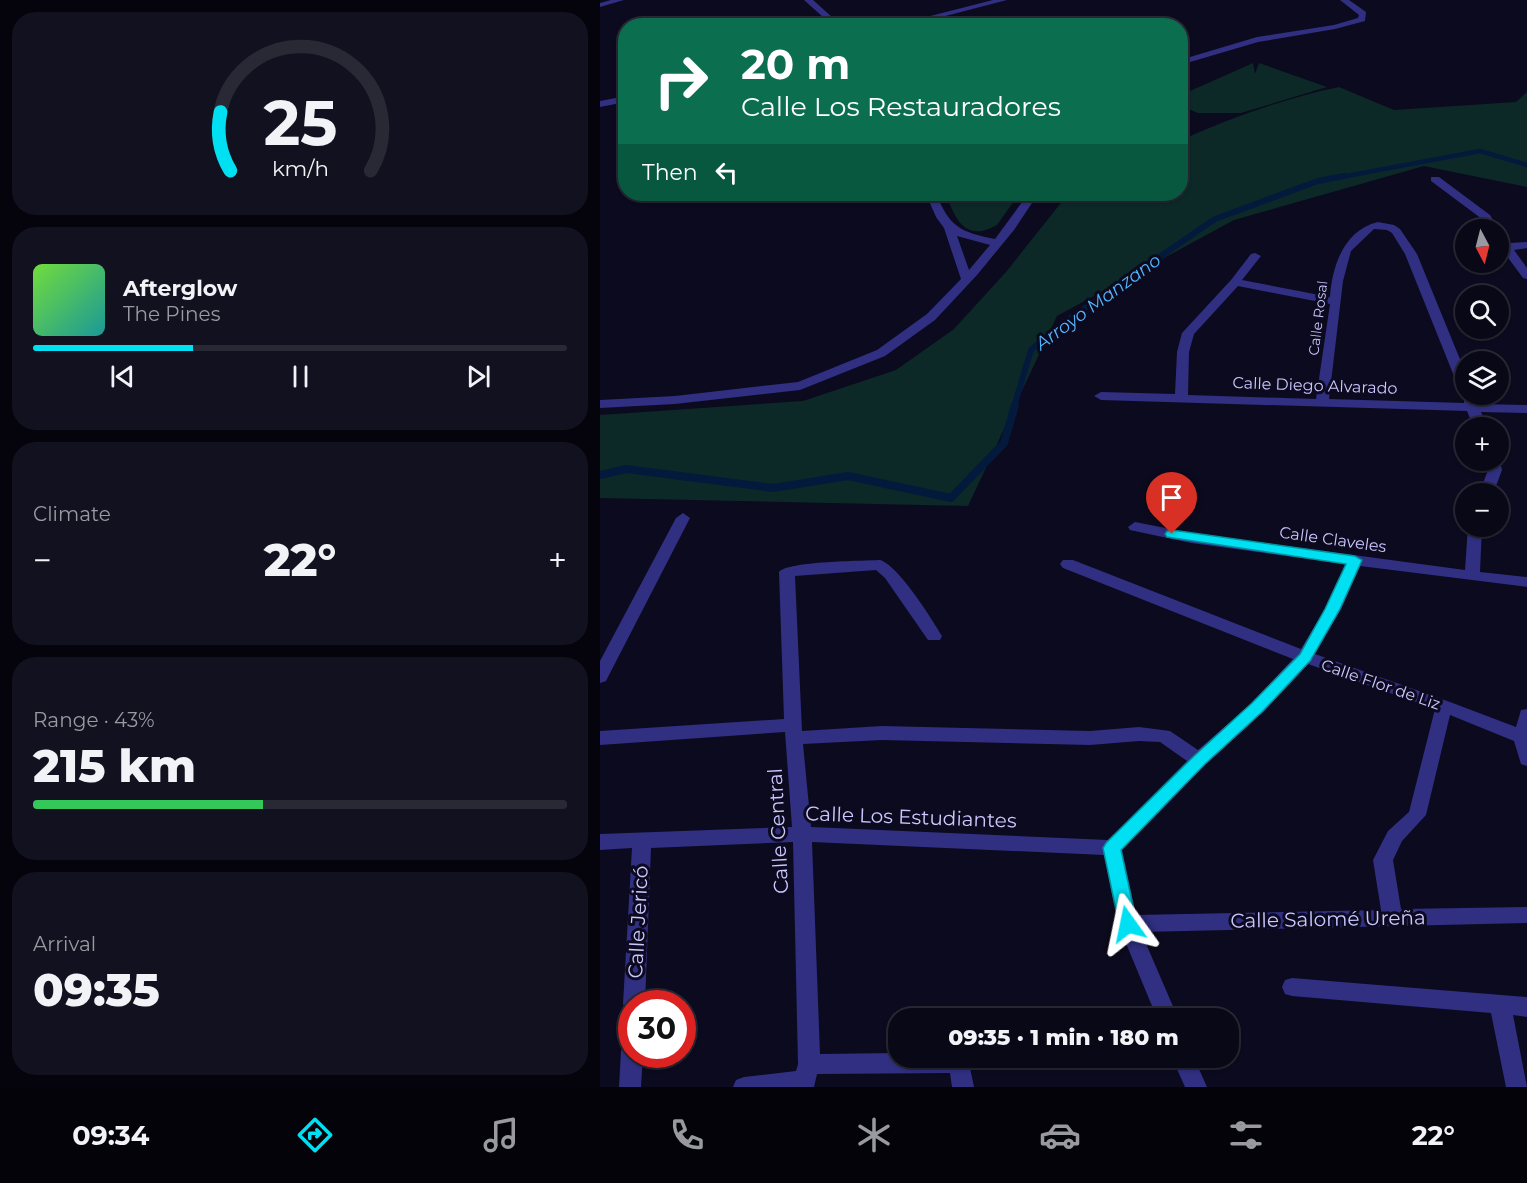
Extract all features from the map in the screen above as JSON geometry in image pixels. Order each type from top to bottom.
[{"type":"street","points":[[600,5],[620,0]]},
{"type":"street","points":[[808,0],[829,18]]},
{"type":"street","points":[[929,18],[1003,0]]},
{"type":"street","points":[[1188,61],[1249,42],[1335,27],[1362,19],[1363,14],[1344,0]]},
{"type":"street","points":[[600,104],[618,101]]},
{"type":"street","points":[[1435,179],[1487,219]]},
{"type":"street","points":[[934,201],[937,212],[949,228],[967,279]]},
{"type":"street","points":[[600,404],[675,400],[800,386],[881,353],[931,318],[1010,228],[1028,201]]},
{"type":"street","name":"Calle Rosal","points":[[1322,402],[1336,302],[1336,281],[1346,250],[1370,227],[1384,225],[1396,231],[1411,254],[1455,364]]},
{"type":"street","points":[[949,228],[966,237],[997,243]]},
{"type":"street","points":[[1509,247],[1527,245]]},
{"type":"street","points":[[1509,250],[1527,276]]},
{"type":"street","points":[[1181,398],[1183,352],[1188,333],[1235,282],[1255,255]]},
{"type":"street","points":[[1235,282],[1336,302]]},
{"type":"street","name":"Calle Diego Alvarado","points":[[1101,396],[1322,402],[1455,397]]},
{"type":"street","name":"Calle Diego Alvarado","points":[[1507,405],[1527,409]]},
{"type":"street","points":[[600,676],[683,518]]},
{"type":"street","name":"Calle Claveles","points":[[1135,526],[1191,538],[1527,582]]},
{"type":"street","points":[[1472,576],[1474,537]]},
{"type":"street","points":[[1163,1008],[1128,924],[1112,848],[1199,760],[1258,707],[1305,657],[1333,609],[1355,560]]},
{"type":"street","name":"Calle Flor de Liz","points":[[1068,564],[1305,657],[1444,706],[1525,739]]},
{"type":"street","name":"Calle Central","points":[[806,1077],[802,834],[794,731],[787,572],[826,567],[880,565],[890,574],[934,636]]},
{"type":"street","points":[[1392,918],[1383,860],[1395,836],[1417,815],[1444,706]]},
{"type":"street","points":[[1527,715],[1525,739],[1527,759]]},
{"type":"street","points":[[600,738],[794,731],[1090,738],[1139,734],[1164,736],[1199,760]]},
{"type":"street","name":"Calle Los Estudiantes","points":[[600,842],[802,834],[1112,848]]},
{"type":"street","name":"Calle Jericó","points":[[635,990],[642,841]]},
{"type":"street","name":"Calle Salomé Ureña","points":[[1128,924],[1527,915]]},
{"type":"street","points":[[1292,987],[1527,1007]]},
{"type":"street","points":[[1500,1004],[1517,1087]]},
{"type":"street","points":[[744,1087],[806,1077],[960,1063],[963,1087]]},
{"type":"street","points":[[630,1087],[631,1068]]},
{"type":"street","points":[[1188,1068],[1196,1087]]},
{"type":"green space","points":[[1253,63],[1255,74],[1259,63],[1327,87],[1241,113],[1198,113],[1188,109],[1188,92]]},
{"type":"green space","points":[[1339,87],[1394,110],[1516,102],[1527,92],[1527,187],[1424,166],[1234,220],[1057,316],[968,506],[600,498],[600,415],[803,401],[896,370],[954,329],[1006,272],[1062,201],[1188,201],[1188,137],[1258,109]]},
{"type":"green space","points":[[949,201],[1014,201],[997,225],[986,230],[969,230],[963,226]]},
{"type":"waterway","name":"Arroyo Manzano","points":[[1336,178],[1480,151],[1527,165]]},
{"type":"waterway","name":"Arroyo Manzano","points":[[1014,407],[1031,350],[1063,323],[1215,219],[1318,181],[1344,176]]},
{"type":"waterway","name":"Arroyo Manzano","points":[[600,475],[626,469],[773,488],[848,476],[951,498],[1004,443],[1015,405]]},
{"type":"route","points":[[1128,924],[1112,848],[1199,760],[1258,707],[1305,657],[1333,609],[1355,560],[1172,534]]}]
